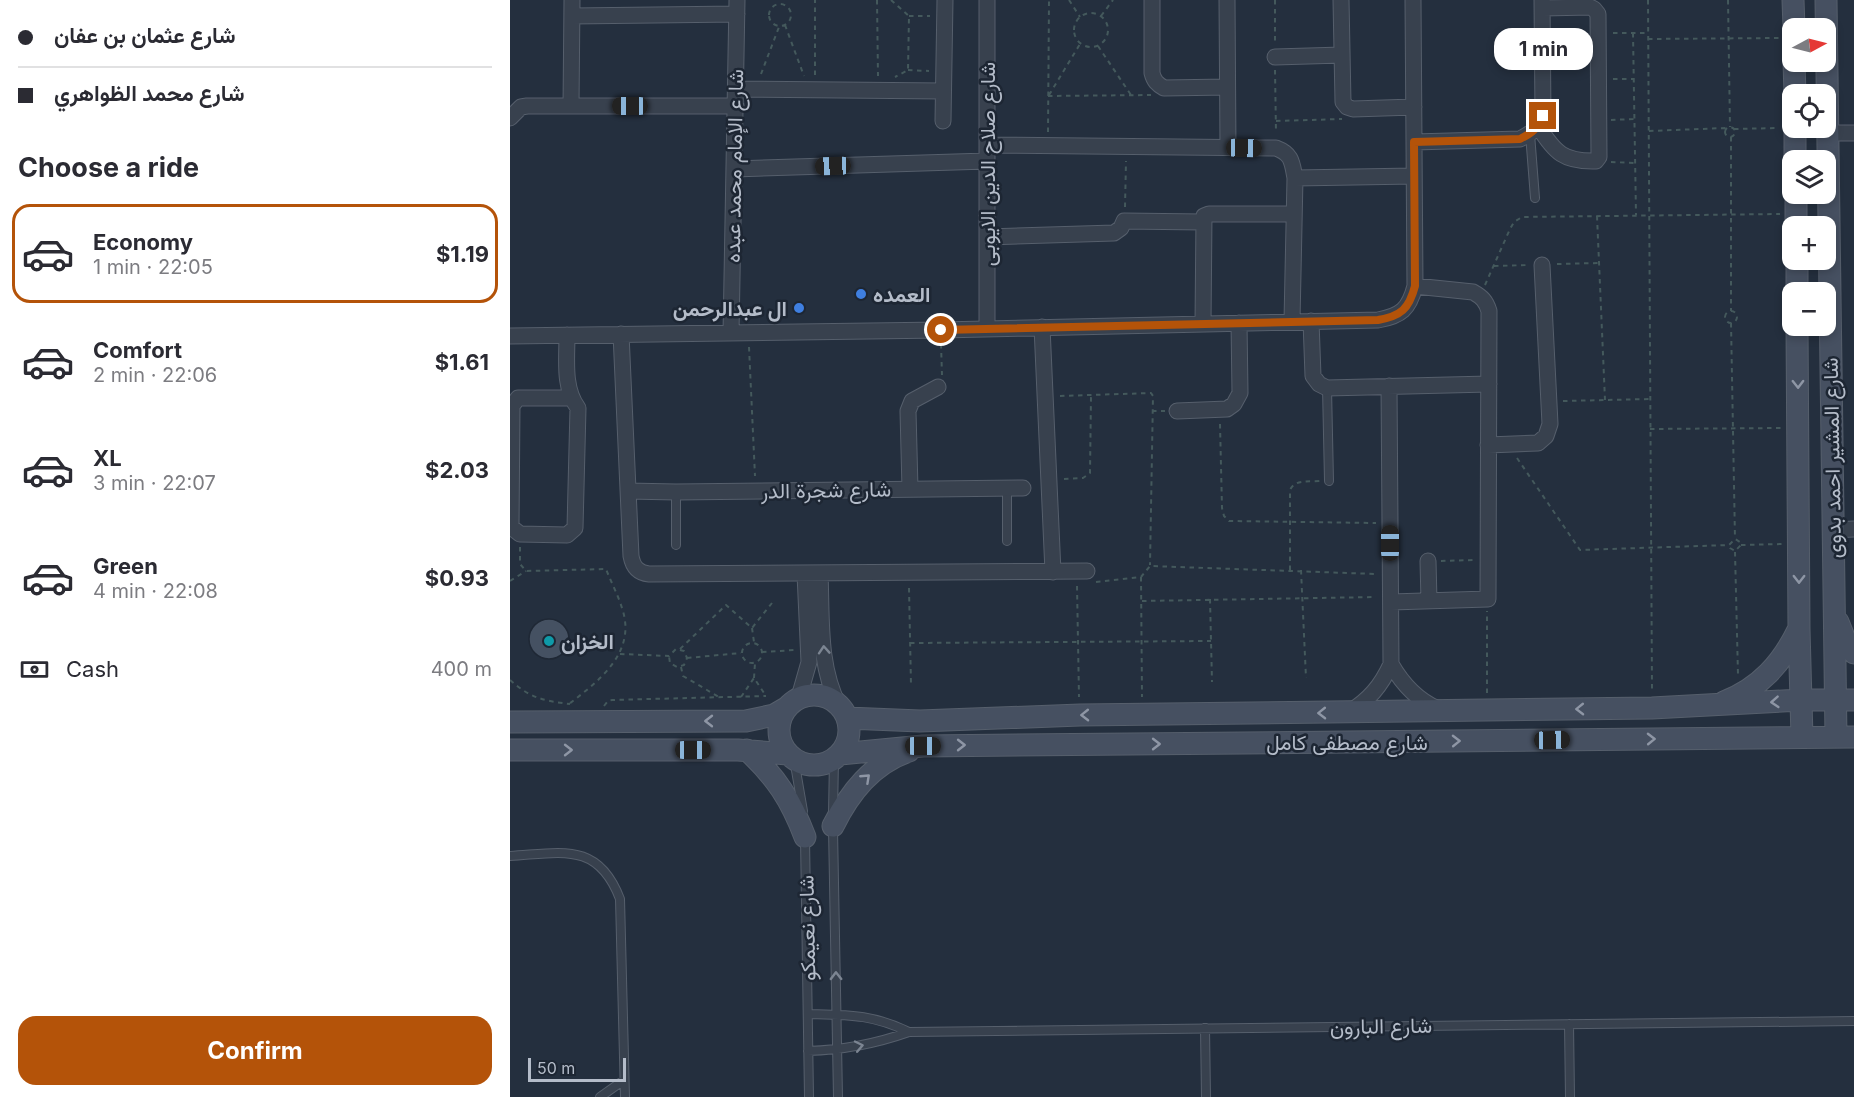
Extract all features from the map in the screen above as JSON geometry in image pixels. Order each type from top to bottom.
[{"type":"street","points":[[943,121],[945,0]]},
{"type":"street","name":"شارع صلاح الدين الايوبى","points":[[987,0],[987,329]]},
{"type":"street","points":[[1152,0],[1152,73],[1154,80],[1164,88],[1227,87]]},
{"type":"street","points":[[1227,0],[1227,148]]},
{"type":"street","points":[[1341,0],[1343,102],[1347,107],[1353,109],[1414,107]]},
{"type":"street","points":[[510,336],[941,330],[1391,318],[1403,311],[1411,300],[1415,286],[1413,0]]},
{"type":"street","points":[[1790,18],[1793,0]]},
{"type":"street","name":"شارع المشير احمد بدوى","points":[[1826,0],[1827,84]]},
{"type":"street","points":[[1414,142],[1510,140],[1520,139],[1534,130],[1543,116],[1542,4],[1594,9],[1598,14],[1600,152],[1596,161],[1577,161],[1566,157],[1556,152],[1534,130]]},
{"type":"street","points":[[571,106],[572,8],[737,7]]},
{"type":"street","name":"شارع الإمام محمد عبده","points":[[731,333],[737,7]]},
{"type":"street","points":[[1275,57],[1342,55]]},
{"type":"street","points":[[736,89],[878,88],[943,92]]},
{"type":"street","points":[[510,118],[521,107],[736,106]]},
{"type":"street","points":[[1836,134],[1854,133]]},
{"type":"street","name":"شارع المشير احمد بدوى","points":[[1828,138],[1844,530],[1834,610],[1845,700],[1845,737]]},
{"type":"street","points":[[987,145],[1276,148],[1286,152],[1292,162],[1295,178],[1292,321]]},
{"type":"street","points":[[734,169],[987,161]]},
{"type":"street","points":[[1295,178],[1414,176]]},
{"type":"street","points":[[1203,324],[1204,216],[1209,214],[1294,214]]},
{"type":"street","points":[[987,237],[1114,233],[1121,228],[1124,221],[1203,222]]},
{"type":"street","points":[[1488,446],[1538,443],[1546,436],[1550,424],[1542,265]]},
{"type":"street","points":[[1391,599],[1429,601],[1488,599],[1489,311],[1486,303],[1473,292],[1415,286]]},
{"type":"street","points":[[1311,321],[1313,376],[1319,384],[1327,388],[1489,384]]},
{"type":"street","points":[[1177,411],[1220,410],[1227,409],[1234,404],[1240,393],[1239,323]]},
{"type":"street","points":[[1042,327],[1053,572]]},
{"type":"street","points":[[621,334],[632,561],[638,571],[644,573],[813,574],[1053,572],[1087,577]]},
{"type":"street","points":[[567,335],[568,383],[571,398],[578,408],[574,531],[567,535],[520,534],[511,526],[512,406],[518,399],[571,398]]},
{"type":"street","name":"شارع المشير احمد بدوى","points":[[1797,336],[1802,737]]},
{"type":"street","points":[[1348,713],[1375,692],[1385,679],[1391,664],[1389,386]]},
{"type":"street","points":[[910,489],[908,411],[912,401],[938,387]]},
{"type":"street","name":"شارع شجرة الدر","points":[[628,491],[1023,488]]},
{"type":"street","points":[[1428,561],[1429,601]]},
{"type":"street","points":[[791,757],[779,736],[781,716],[793,703],[809,662],[813,574]]},
{"type":"street","points":[[510,750],[743,750],[791,757],[810,765],[819,765],[837,756],[848,740],[849,733],[825,666],[813,574]]},
{"type":"street","points":[[1834,610],[1846,642],[1854,653]]},
{"type":"street","points":[[1712,706],[1739,696],[1758,684],[1775,668],[1799,629]]},
{"type":"street","points":[[1391,664],[1398,677],[1418,698],[1444,711]]},
{"type":"street","points":[[510,722],[760,719],[774,715],[793,703],[816,694],[833,700],[843,712]]},
{"type":"street","name":"شارع مصطفى كامل","points":[[843,712],[902,721],[1080,715],[1652,708],[1801,700],[1845,700]]},
{"type":"street","points":[[737,721],[744,735],[743,750]]},
{"type":"street","points":[[902,721],[896,723],[891,734],[892,740],[912,746]]},
{"type":"street","name":"شارع مصطفى كامل","points":[[837,756],[912,746],[1845,737]]},
{"type":"street","points":[[833,826],[844,804],[859,784],[912,746]]},
{"type":"street","points":[[743,750],[767,768],[783,789],[796,812],[805,837]]},
{"type":"lane","points":[[1534,130],[1535,198]]},
{"type":"lane","points":[[1327,388],[1329,481]]},
{"type":"lane","points":[[1007,488],[1007,541]]},
{"type":"lane","points":[[676,492],[676,545]]},
{"type":"lane","name":"شارع نعيمكو","points":[[837,756],[833,826],[838,1097]]},
{"type":"lane","name":"شارع نعيمكو","points":[[791,757],[805,837],[809,1097]]},
{"type":"lane","points":[[510,856],[568,852],[586,857],[602,867],[614,881],[620,899],[625,1097]]},
{"type":"lane","name":"شارع البارون","points":[[808,1014],[859,1015],[909,1032]]},
{"type":"lane","name":"شارع البارون","points":[[808,1051],[837,1050],[909,1032],[1854,1021]]},
{"type":"lane","points":[[1569,1024],[1570,1097]]},
{"type":"lane","points":[[1205,1028],[1206,1097]]},
{"type":"lane","points":[[600,1097],[624,1080]]},
{"type":"path","points":[[777,0],[779,4]]},
{"type":"path","points":[[783,4],[784,0]]},
{"type":"path","points":[[812,90],[815,0]]},
{"type":"path","points":[[877,0],[878,88]]},
{"type":"path","points":[[891,0],[909,16],[945,16]]},
{"type":"path","points":[[1048,145],[1049,0]]},
{"type":"path","points":[[1069,0],[1080,17]]},
{"type":"path","points":[[1101,16],[1113,0]]},
{"type":"path","points":[[1275,0],[1276,148]]},
{"type":"path","points":[[1648,0],[1652,708]]},
{"type":"path","points":[[1728,0],[1730,126]]},
{"type":"path","points":[[783,4],[791,14],[789,22],[779,27],[771,22],[769,13],[774,6],[783,4]]},
{"type":"path","points":[[1090,13],[1101,16],[1105,20],[1108,32],[1103,43],[1086,47],[1080,44],[1074,30],[1080,17],[1090,13]]},
{"type":"path","points":[[908,70],[909,16]]},
{"type":"path","points":[[785,25],[812,90]]},
{"type":"path","points":[[756,89],[779,27]]},
{"type":"path","points":[[1598,33],[1648,33]]},
{"type":"path","points":[[1633,33],[1636,215]]},
{"type":"path","points":[[1648,39],[1729,38],[1782,34]]},
{"type":"path","points":[[1048,96],[1080,44]]},
{"type":"path","points":[[1098,46],[1131,96]]},
{"type":"path","points":[[878,88],[908,70],[944,71]]},
{"type":"path","points":[[1599,79],[1634,79]]},
{"type":"path","points":[[1048,96],[1154,95],[1164,88]]},
{"type":"path","points":[[1276,121],[1335,121],[1349,115],[1353,109]]},
{"type":"path","points":[[1599,120],[1634,120]]},
{"type":"path","points":[[1649,131],[1730,126]]},
{"type":"path","points":[[1730,126],[1734,129],[1782,127]]},
{"type":"path","points":[[1726,128],[1725,133],[1731,137]]},
{"type":"path","points":[[1731,311],[1731,137],[1735,134],[1734,129]]},
{"type":"path","points":[[1124,221],[1127,146]]},
{"type":"path","points":[[1596,161],[1635,163]]},
{"type":"path","points":[[1480,296],[1514,222],[1522,217],[1796,211]]},
{"type":"path","points":[[1597,216],[1605,400]]},
{"type":"path","points":[[1731,311],[1737,317],[1734,323],[1731,323]]},
{"type":"path","points":[[1731,311],[1725,317],[1731,323]]},
{"type":"path","points":[[1508,444],[1580,550],[1729,545],[1735,539],[1731,323]]},
{"type":"path","points":[[938,387],[942,374],[941,330]]},
{"type":"path","points":[[749,332],[756,491]]},
{"type":"path","points":[[1045,397],[1147,392],[1153,396],[1150,566],[1141,577],[1142,715]]},
{"type":"path","points":[[1049,480],[1083,478],[1090,473],[1091,395]]},
{"type":"path","points":[[1548,401],[1650,399]]},
{"type":"path","points":[[1220,410],[1222,508],[1224,516],[1229,521],[1390,523]]},
{"type":"path","points":[[1650,429],[1798,428]]},
{"type":"path","points":[[1290,570],[1290,490],[1292,485],[1297,482],[1329,481]]},
{"type":"path","points":[[520,534],[520,564],[526,571]]},
{"type":"path","points":[[1735,539],[1741,545]]},
{"type":"path","points":[[1739,696],[1735,551],[1741,545],[1798,543]]},
{"type":"path","points":[[1729,545],[1735,551]]},
{"type":"path","points":[[1150,566],[1391,574]]},
{"type":"path","points":[[510,581],[526,571],[606,568],[623,609],[624,640],[620,654],[608,672],[546,722]]},
{"type":"path","points":[[1301,570],[1306,678]]},
{"type":"path","points":[[1087,577],[1141,577]]},
{"type":"path","points":[[1077,585],[1080,715]]},
{"type":"path","points":[[909,588],[911,685]]},
{"type":"path","points":[[1210,599],[1212,682]]},
{"type":"path","points":[[1142,601],[1391,599]]},
{"type":"path","points":[[1486,710],[1488,599]]},
{"type":"path","points":[[752,628],[772,603]]},
{"type":"path","points":[[604,721],[604,703],[612,699],[766,696],[754,678],[754,663],[761,657],[762,652],[758,644],[754,642],[752,628],[726,605],[680,649],[673,650],[669,656],[670,663],[677,668],[684,665],[687,658],[684,651],[680,649]]},
{"type":"path","points":[[910,643],[1211,641]]},
{"type":"path","points":[[741,653],[745,645],[754,642]]},
{"type":"path","points":[[762,652],[795,650]]},
{"type":"path","points":[[687,658],[741,653]]},
{"type":"path","points":[[741,653],[746,661],[754,663]]},
{"type":"path","points":[[620,654],[669,656]]},
{"type":"path","points":[[681,667],[683,676],[720,698]]},
{"type":"path","points":[[741,697],[754,678]]},
{"type":"path","points":[[510,680],[524,692],[546,702],[570,704]]},
{"type":"building","name":"الخزان","points":[[549,619],[563,625],[569,639],[563,653],[549,659],[535,653],[529,639],[535,625]]},
{"type":"place","name":"العمده","points":[[861,294]]},
{"type":"place","name":"ال عبدالرحمن","points":[[799,308]]},
{"type":"place","name":"الخزان","points":[[549,641]]},
{"type":"route","points":[[941,330],[1391,318],[1403,311],[1411,300],[1415,286],[1414,142],[1520,139],[1530,134],[1538,126],[1543,116]]}]
